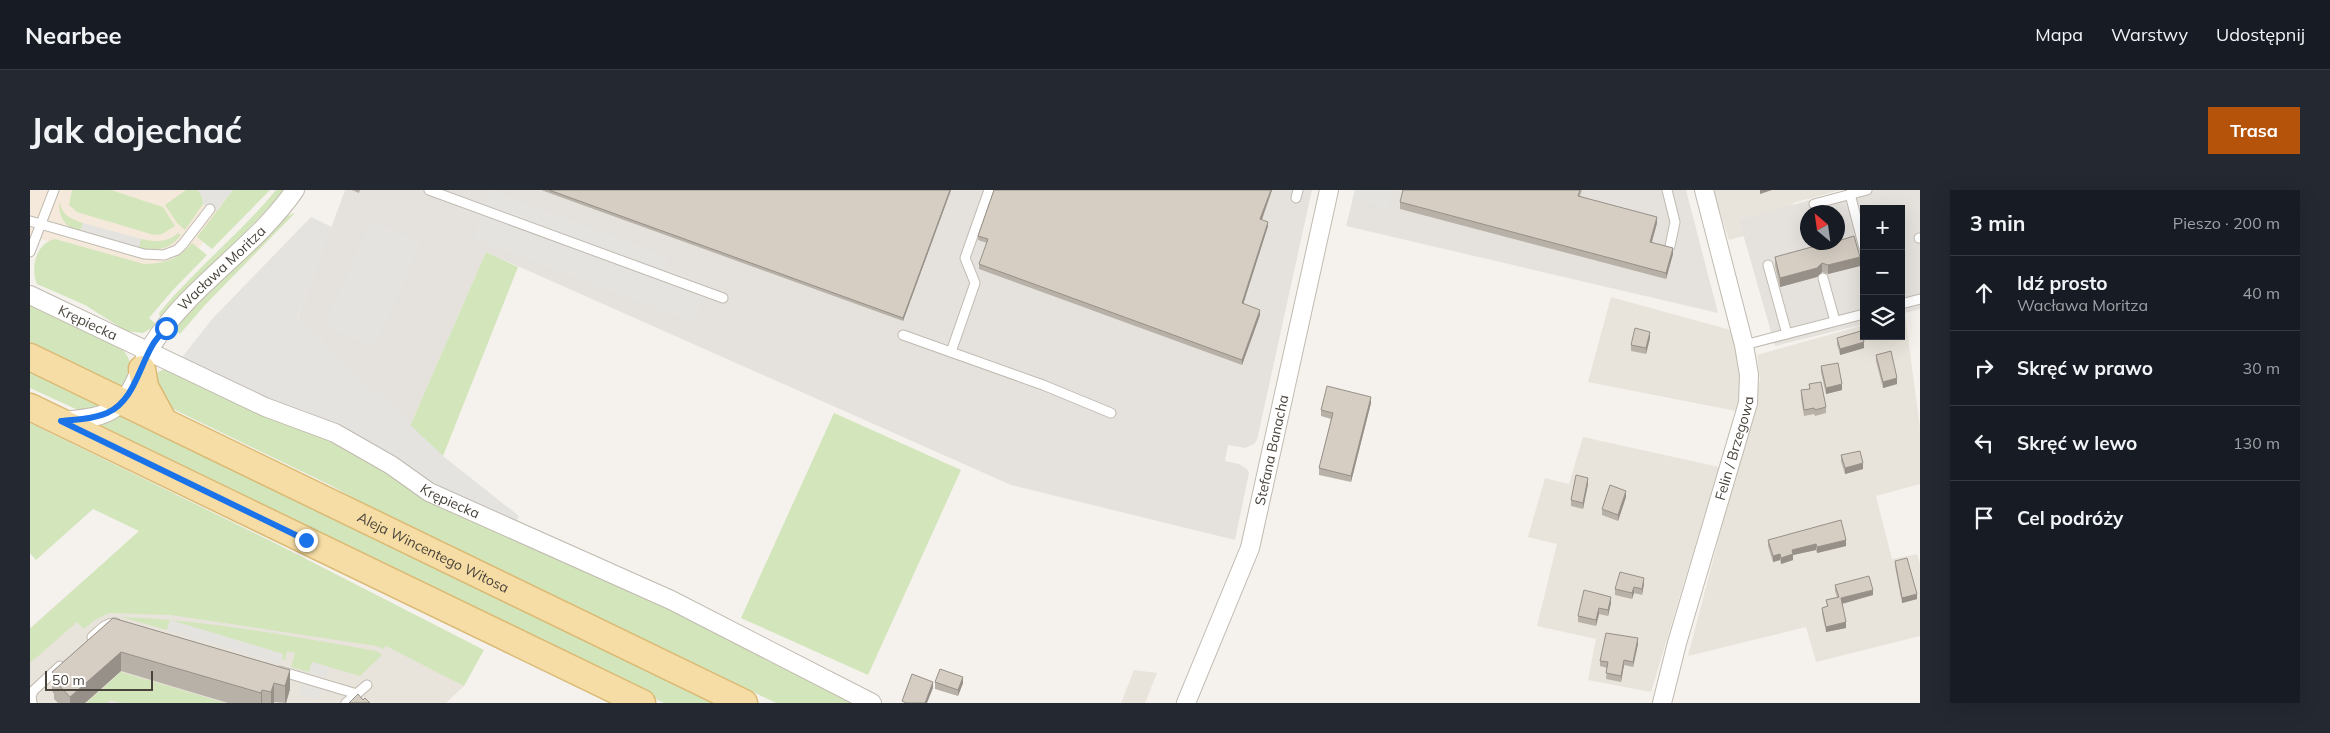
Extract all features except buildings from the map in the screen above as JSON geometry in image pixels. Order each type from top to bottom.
[{"type":"main road","name":"Aleja Wincentego Witosa","points":[[30,357],[744,703]]},
{"type":"main road","points":[[146,360],[145,387],[163,420]]},
{"type":"main road","points":[[30,407],[642,703]]},
{"type":"street","name":"Wacława Moritza","points":[[123,401],[158,337],[195,293],[269,220],[295,190]]},
{"type":"street","name":"Stefana Banacha","points":[[1186,703],[1250,548],[1328,190]]},
{"type":"street","name":"Felin / Brzegowa","points":[[1662,703],[1677,643],[1748,403],[1750,388],[1744,345],[1704,190]]},
{"type":"street","name":"Krępiecka","points":[[30,295],[146,360],[335,433],[391,466],[430,492],[671,600],[872,703]]},
{"type":"street","points":[[61,421],[98,416],[116,408],[123,401]]},
{"type":"lane","points":[[30,252],[54,190]]},
{"type":"lane","points":[[429,190],[723,298]]},
{"type":"lane","points":[[951,352],[976,283],[965,258],[989,190]]},
{"type":"lane","points":[[1667,190],[1675,222],[1670,246]]},
{"type":"lane","points":[[1814,204],[1867,190]]},
{"type":"lane","points":[[1850,194],[1860,233]]},
{"type":"lane","points":[[30,221],[144,254],[164,254],[177,250],[183,244],[210,208]]},
{"type":"lane","points":[[1768,265],[1787,334]]},
{"type":"lane","points":[[1824,278],[1835,321]]},
{"type":"lane","points":[[1905,303],[1920,300]]},
{"type":"lane","points":[[1744,345],[1860,315]]},
{"type":"lane","points":[[903,335],[1043,385],[1111,413]]},
{"type":"lane","points":[[84,644],[110,623],[124,625]]},
{"type":"lane","points":[[32,703],[33,691],[64,662]]},
{"type":"lane","points":[[273,669],[357,694]]},
{"type":"lane","points":[[346,703],[367,685]]},
{"type":"shaded area","points":[[30,190],[248,190],[185,264],[161,272],[30,236]]},
{"type":"shaded area","points":[[197,190],[233,190],[215,212],[203,204],[202,196]]},
{"type":"shaded area","points":[[345,190],[1312,190],[1257,440],[1254,444],[1245,448],[1228,445],[1225,461],[1239,464],[1247,469],[1249,473],[1235,540],[1011,485],[486,252],[410,426],[298,318]]},
{"type":"shaded area","points":[[1355,190],[1686,190],[1718,313],[1346,226]]},
{"type":"shaded area","points":[[1355,190],[1393,190],[1388,208],[1353,198]]},
{"type":"shaded area","points":[[1713,190],[1840,190],[1793,203],[1796,222],[1729,240]]},
{"type":"shaded area","points":[[1846,190],[1920,190],[1920,309],[1905,313],[1905,205],[1860,205],[1860,325],[1775,346],[1739,220]]},
{"type":"shaded area","points":[[491,191],[669,257],[665,268],[707,284],[693,322],[473,238]]},
{"type":"shaded area","points":[[311,217],[332,227],[298,318],[443,456],[519,516],[515,524],[179,361],[213,318]]},
{"type":"shaded area","points":[[371,221],[421,242],[375,348],[324,325]]},
{"type":"shaded area","points":[[83,223],[141,239],[138,249],[80,232]]},
{"type":"shaded area","points":[[1611,297],[1734,331],[1742,354],[1740,390],[1736,411],[1588,382]]},
{"type":"shaded area","points":[[1905,314],[1920,428],[1920,484],[1876,496],[1892,559],[1917,554],[1920,564],[1920,636],[1816,662],[1806,627],[1688,656],[1760,380],[1757,355],[1860,326],[1860,340],[1905,340]]},
{"type":"shaded area","points":[[1583,437],[1719,467],[1651,692],[1588,680],[1596,639],[1537,626],[1557,544],[1528,537],[1545,478],[1569,484]]},
{"type":"shaded area","points":[[82,582],[365,637],[400,652],[464,686],[446,703],[30,703],[30,628]]},
{"type":"shaded area","points":[[170,620],[283,654],[280,664],[167,630]]},
{"type":"shaded area","points":[[312,662],[329,667],[326,678],[309,672]]},
{"type":"shaded area","points":[[1134,670],[1157,673],[1145,703],[1121,703]]},
{"type":"shaded area","points":[[302,683],[322,689],[319,700],[299,694]]},
{"type":"green space","points":[[72,190],[111,190],[163,207],[175,226],[162,234],[154,235],[77,212],[69,205]]},
{"type":"green space","points":[[186,190],[197,190],[202,196],[203,204],[185,230],[177,223],[165,205]]},
{"type":"green space","points":[[233,190],[270,190],[212,249],[197,237]]},
{"type":"green space","points":[[276,190],[284,190],[162,319],[159,313],[173,297],[248,222]]},
{"type":"green space","points":[[60,201],[62,210],[65,213],[83,223],[80,232],[71,228],[64,221],[60,212]]},
{"type":"green space","points":[[295,213],[205,305],[180,334],[175,329],[203,296],[282,218]]},
{"type":"green space","points":[[178,233],[181,235],[167,247],[151,250],[138,249],[141,239],[161,241],[170,239]]},
{"type":"green space","points":[[55,239],[144,264],[171,260],[192,243],[207,255],[149,318],[157,325],[143,333],[126,331],[85,305],[37,284],[34,271],[36,257],[43,245]]},
{"type":"green space","points":[[486,252],[518,267],[443,456],[410,426]]},
{"type":"green space","points":[[30,304],[119,346],[127,355],[130,364],[130,373],[126,384],[117,387],[30,347]]},
{"type":"green space","points":[[30,366],[112,404],[92,411],[78,410],[30,388]]},
{"type":"green space","points":[[169,367],[327,435],[863,703],[776,703],[724,678],[721,683],[388,518],[332,486],[171,408],[153,380],[158,372]]},
{"type":"green space","points":[[124,409],[725,703],[664,703],[84,424]]},
{"type":"green space","points":[[834,413],[961,470],[868,675],[741,618]]},
{"type":"green space","points":[[30,423],[271,541],[484,650],[464,686],[386,646],[383,649],[377,646],[171,615],[109,613],[95,620],[84,629],[77,622],[30,663],[30,629],[139,531],[93,509],[36,560],[30,553]]},
{"type":"green space","points":[[121,617],[153,619],[170,620],[167,630]]},
{"type":"green space","points":[[171,620],[280,634],[376,651],[382,655],[360,676],[312,662],[309,672],[291,667],[295,653],[287,651],[285,660],[282,659],[283,654]]},
{"type":"green space","points":[[121,672],[225,703],[121,703],[111,700],[107,703],[86,703]]},
{"type":"route","points":[[166,328],[152,346],[142,369],[123,401],[116,408],[98,416],[61,421],[306,540]]}]
